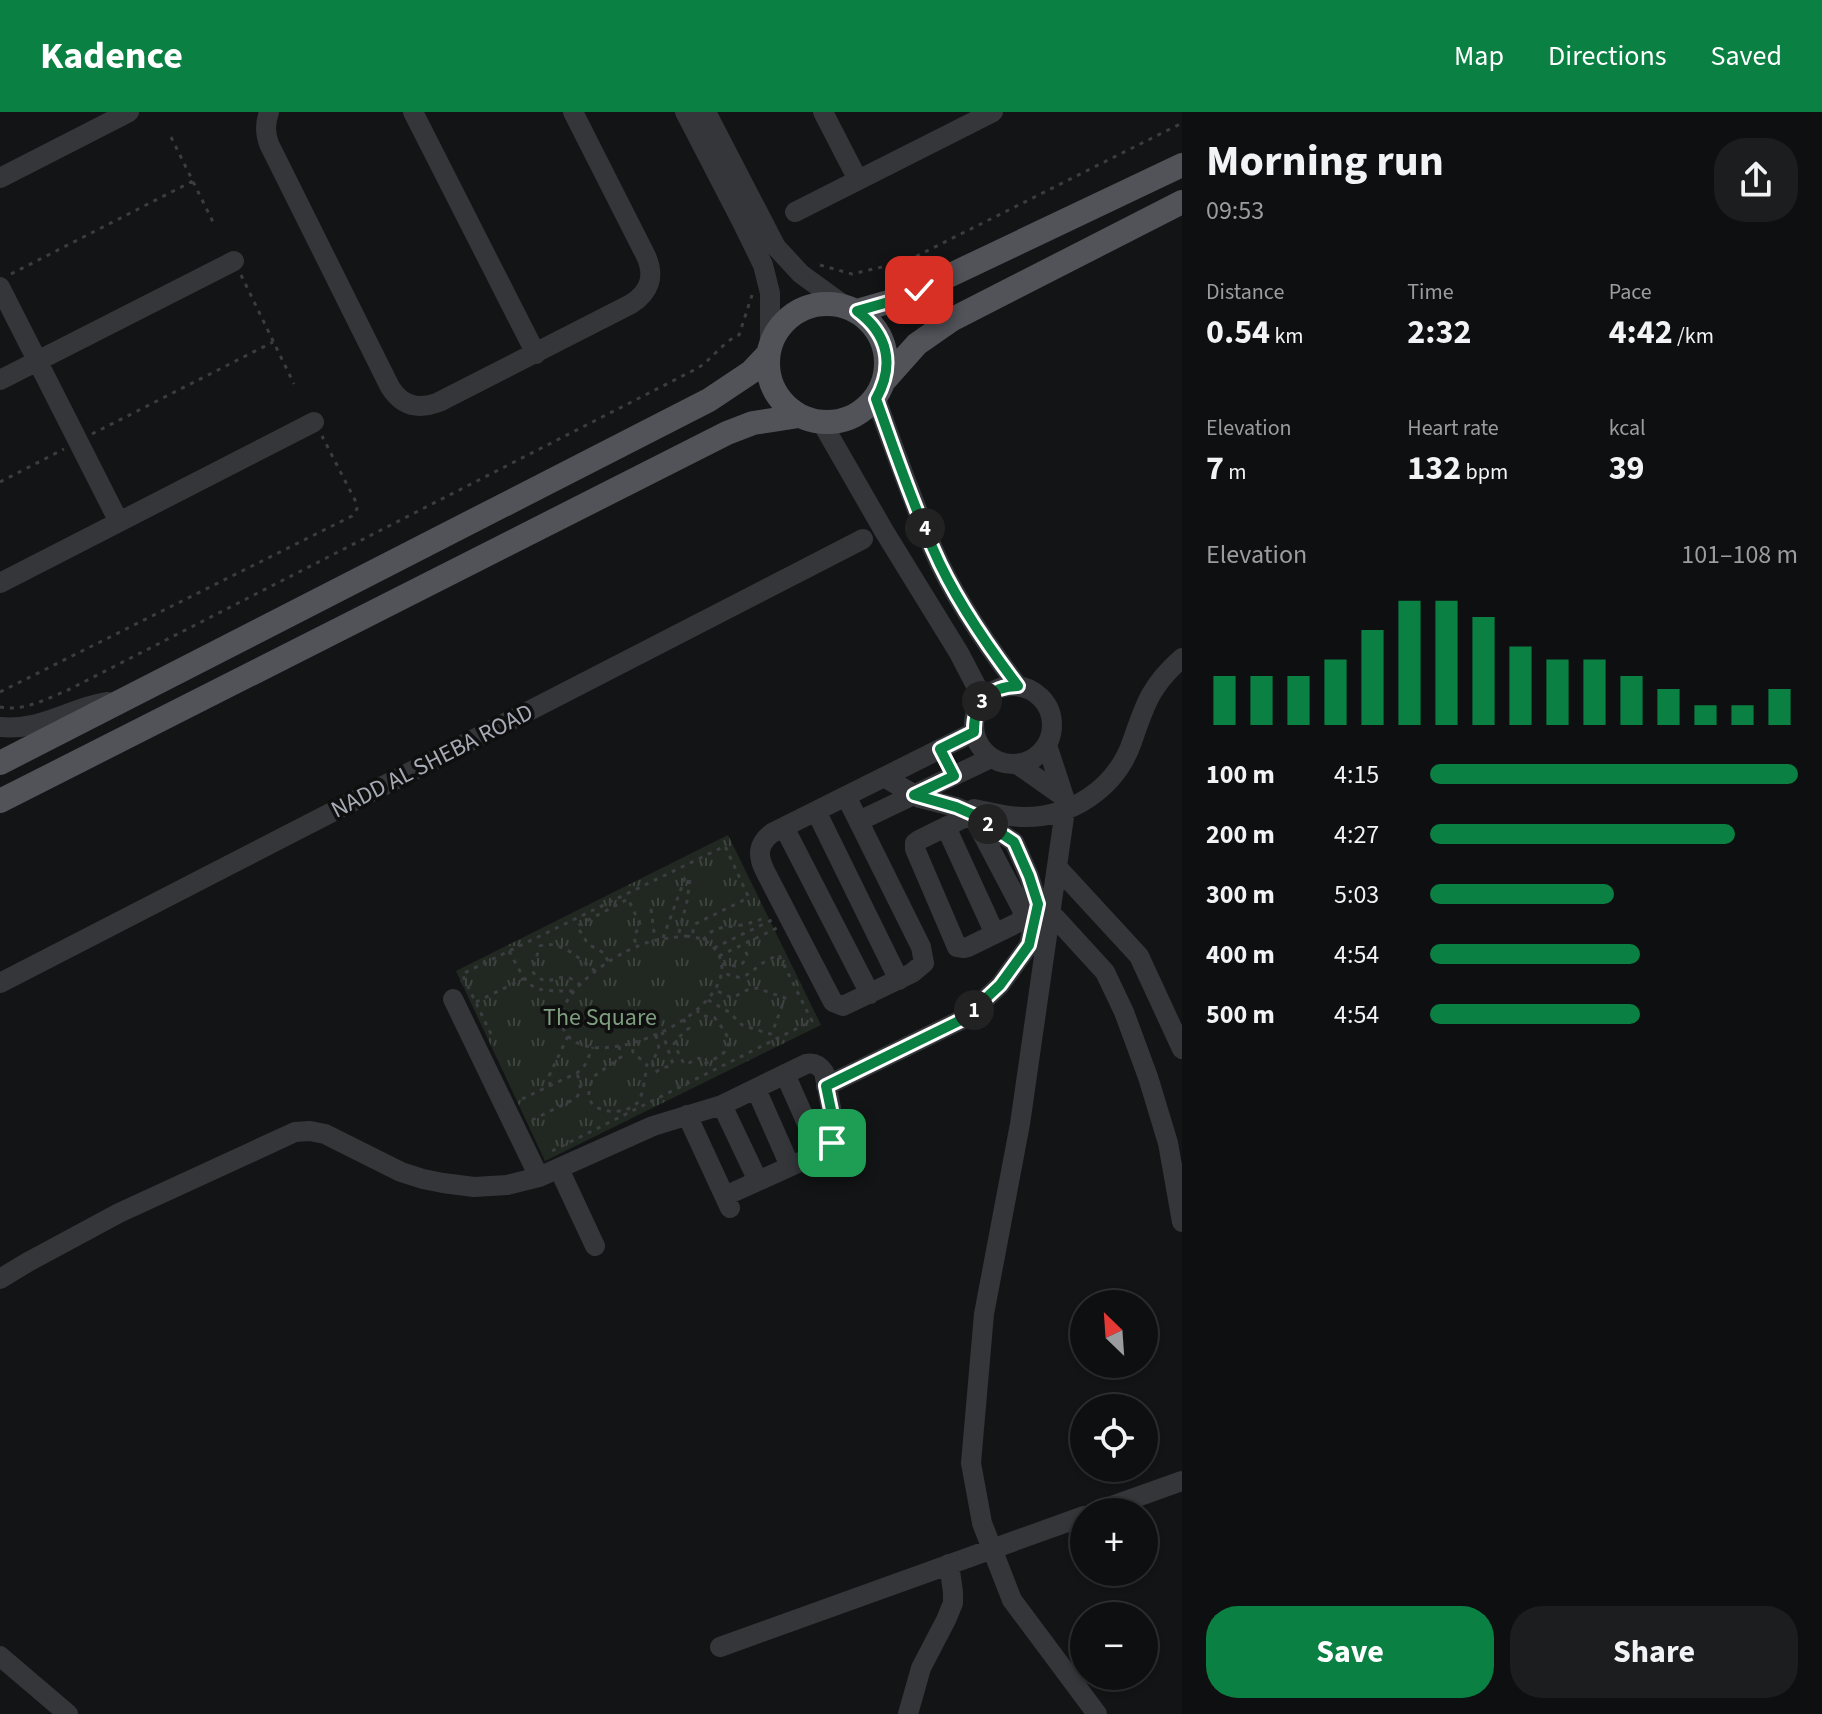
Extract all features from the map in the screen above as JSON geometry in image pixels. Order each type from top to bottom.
[{"type":"main road","points":[[852,310],[892,301],[919,290],[1182,165]]},
{"type":"main road","points":[[0,801],[727,433],[753,423],[810,419],[837,422],[852,417],[865,409],[917,344],[953,319],[1182,202]]},
{"type":"main road","points":[[810,419],[787,407],[771,383],[768,369],[769,351],[776,333],[800,311],[815,305],[832,304],[868,319],[877,329],[886,354],[887,368],[880,390]]},
{"type":"main road","points":[[0,763],[709,400],[751,372],[769,351]]},
{"type":"street","points":[[0,178],[129,112]]},
{"type":"street","points":[[269,112],[265,122],[269,144],[397,397],[417,407],[428,406],[536,354],[631,304],[648,289],[651,266],[573,112]]},
{"type":"street","points":[[413,112],[536,354]]},
{"type":"street","points":[[685,112],[763,265],[770,293],[769,351]]},
{"type":"street","points":[[706,112],[776,247],[801,274],[852,310]]},
{"type":"street","points":[[823,112],[858,180]]},
{"type":"street","points":[[795,212],[993,112]]},
{"type":"street","points":[[0,380],[234,261]]},
{"type":"street","points":[[0,287],[119,522]]},
{"type":"street","points":[[880,390],[934,551],[968,613],[1018,686]]},
{"type":"street","points":[[810,419],[959,653],[983,699]]},
{"type":"street","points":[[0,583],[314,422]]},
{"type":"street","name":"NADD AL SHEBA ROAD","points":[[0,983],[863,539]]},
{"type":"street","points":[[884,777],[914,795],[966,811],[1018,817],[1046,816],[1064,804],[1093,795],[1112,777],[1127,755],[1152,690],[1182,658]]},
{"type":"street","points":[[1018,686],[1039,695],[1050,710],[1053,728],[1047,745],[1034,758],[1008,764],[991,758],[980,747],[974,732],[975,715],[983,699],[1001,688],[1018,686]]},
{"type":"street","points":[[0,727],[41,724],[87,706],[128,699]]},
{"type":"street","points":[[846,796],[924,955],[924,963],[899,980],[843,1006],[833,1002],[784,919],[760,862],[761,845],[765,838],[784,827],[846,796],[884,777],[940,749],[974,732]]},
{"type":"street","points":[[1047,745],[1064,804],[1020,1124],[983,1329],[971,1463],[982,1523],[1012,1600],[1097,1714]]},
{"type":"street","points":[[940,749],[954,776]]},
{"type":"street","points":[[859,821],[991,758]]},
{"type":"street","points":[[1017,764],[1064,804]]},
{"type":"street","points":[[816,811],[899,980]]},
{"type":"street","points":[[966,811],[1023,915],[1019,922],[964,948],[957,947],[955,943],[914,846],[966,811]]},
{"type":"street","points":[[826,1086],[965,1018],[1000,985],[1029,945],[1038,904],[1014,842],[966,811]]},
{"type":"street","points":[[784,827],[870,994]]},
{"type":"street","points":[[946,827],[995,934]]},
{"type":"street","points":[[1057,867],[1139,956],[1182,1049]]},
{"type":"street","points":[[1051,913],[1105,972],[1124,1012],[1168,1143],[1182,1222]]},
{"type":"street","points":[[453,999],[539,1177]]},
{"type":"street","points":[[0,1279],[119,1213],[295,1132],[325,1134],[401,1172],[443,1183],[491,1186],[539,1177],[553,1161],[653,1126],[687,1115],[722,1105],[806,1064],[814,1064],[824,1072],[835,1134],[832,1143],[820,1153],[758,1181],[728,1202],[687,1115]]},
{"type":"street","points":[[785,1074],[820,1153]]},
{"type":"street","points":[[756,1089],[790,1166]]},
{"type":"street","points":[[722,1105],[758,1181]]},
{"type":"street","points":[[553,1161],[595,1246]]},
{"type":"street","points":[[1134,1498],[1182,1481]]},
{"type":"street","points":[[720,1647],[1070,1521]]},
{"type":"street","points":[[908,1714],[921,1668],[953,1603],[949,1564]]},
{"type":"street","points":[[0,1656],[68,1714]]},
{"type":"path","points":[[821,266],[852,274],[907,261],[1182,123]]},
{"type":"path","points":[[171,137],[213,222]]},
{"type":"path","points":[[0,280],[193,181]]},
{"type":"path","points":[[234,261],[294,384]]},
{"type":"path","points":[[0,707],[8,709],[44,700],[70,689],[698,368],[727,340],[739,335],[753,291]]},
{"type":"path","points":[[0,482],[273,342]]},
{"type":"path","points":[[0,692],[352,516],[357,509],[356,502],[314,422]]},
{"type":"path","points":[[496,1044],[462,974],[725,846],[748,896],[695,924],[693,937]]},
{"type":"path","points":[[663,938],[685,878],[690,879],[689,890],[678,937]]},
{"type":"path","points":[[608,961],[604,953],[588,944],[577,926],[628,899],[640,924],[634,937],[636,946]]},
{"type":"path","points":[[651,909],[655,940]]},
{"type":"path","points":[[703,940],[716,928],[762,919],[765,923]]},
{"type":"path","points":[[714,948],[765,923],[784,919]]},
{"type":"path","points":[[719,956],[784,919]]},
{"type":"path","points":[[693,937],[714,948],[722,964],[722,972],[708,1000],[662,1032],[631,1043],[593,1047],[568,1036],[562,1017],[575,991],[608,961],[636,946],[663,938],[693,937]]},
{"type":"path","points":[[581,985],[570,978],[548,980],[535,975],[532,971],[540,946],[549,944],[564,949],[595,971]]},
{"type":"path","points":[[722,964],[735,966],[743,963],[747,955],[743,945]]},
{"type":"path","points":[[509,951],[533,987],[538,990],[575,991]]},
{"type":"path","points":[[553,1161],[812,1021],[779,955],[744,977],[722,972]]},
{"type":"path","points":[[476,1002],[525,978]]},
{"type":"path","points":[[708,1000],[729,1012],[742,1025],[772,1033],[785,998],[757,988],[732,998],[715,990]]},
{"type":"path","points":[[683,1019],[689,1028],[674,1044],[684,1064],[699,1058],[704,1064],[722,1055],[729,1044],[728,1036],[714,1017],[703,1016],[696,1011]]},
{"type":"path","points":[[656,1035],[659,1049],[652,1062],[655,1072],[673,1064],[662,1032]]},
{"type":"path","points":[[550,1086],[549,1076],[568,1036]]},
{"type":"path","points":[[619,1046],[621,1057],[593,1077],[589,1096],[594,1105],[612,1112],[634,1106],[641,1095],[647,1065],[633,1052],[631,1043]]},
{"type":"path","points":[[522,1099],[577,1073],[585,1065],[593,1047]]},
{"type":"path","points":[[527,1110],[532,1120],[575,1099],[581,1090],[577,1073]]},
{"type":"green space","name":"The Square","points":[[728,835],[821,1025],[545,1161],[456,971]]},
{"type":"route","points":[[832,1143],[835,1129],[826,1086],[965,1018],[1000,985],[1029,945],[1038,904],[1014,842],[972,814],[914,795],[954,776],[940,749],[974,732],[975,715],[983,699],[1001,688],[1018,686],[968,613],[934,551],[876,399],[887,368],[886,354],[877,329],[857,311],[919,290]]}]
